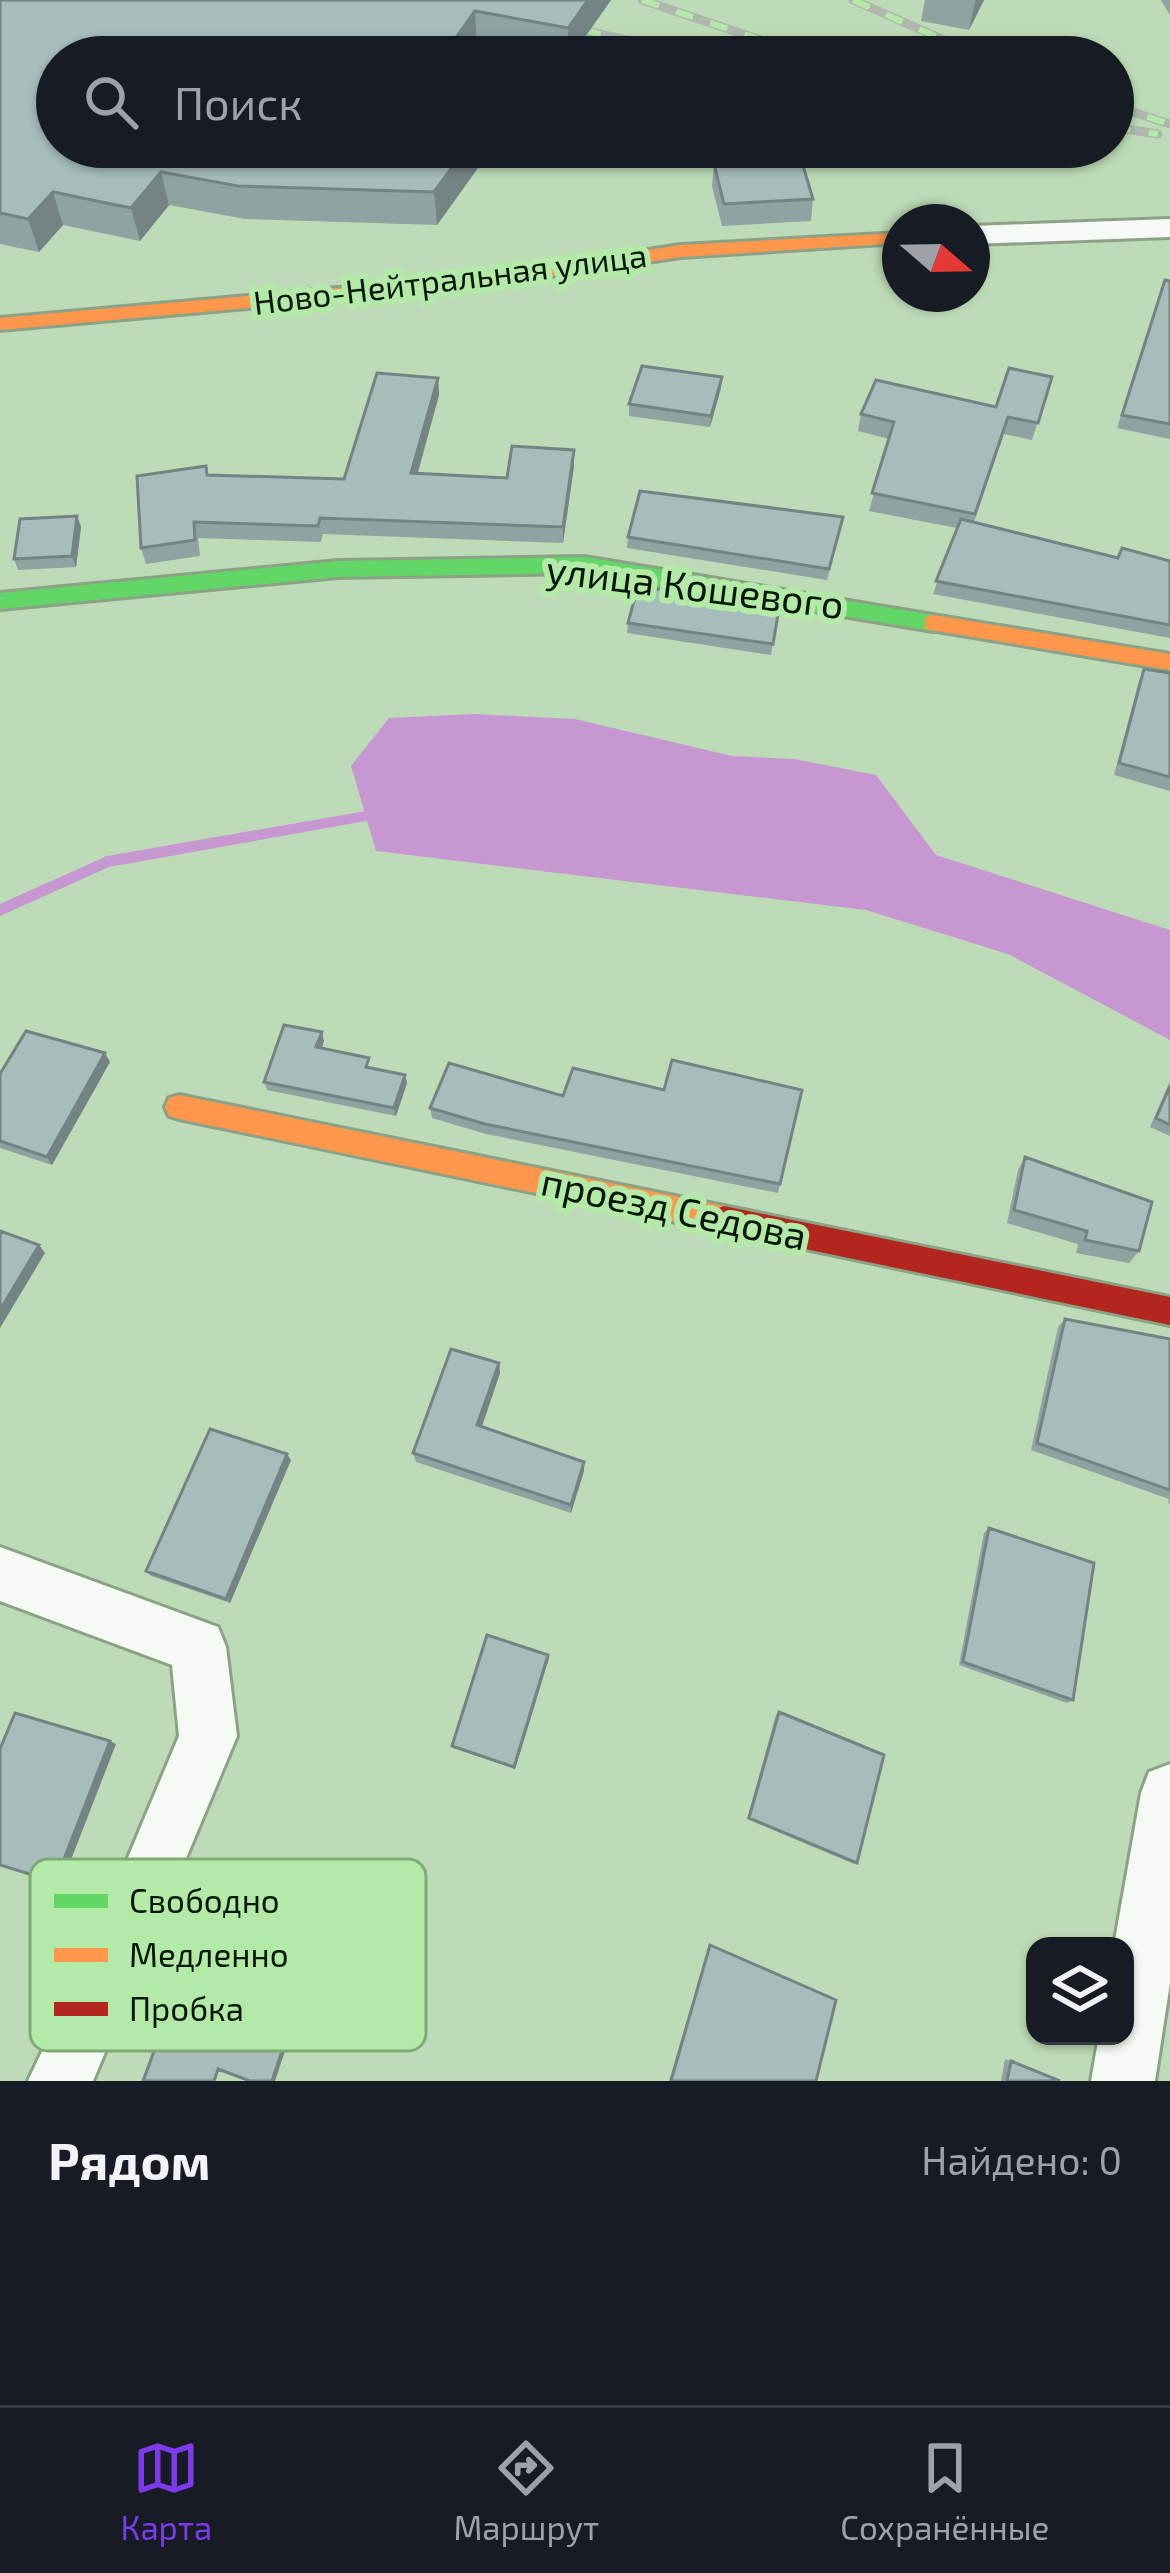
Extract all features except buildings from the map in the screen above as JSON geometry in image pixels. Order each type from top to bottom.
[{"type":"street","points":[[990,234],[1170,228]]},
{"type":"street","name":"Ново-Нейтральная улица","points":[[0,324],[472,282],[681,251],[882,239]]},
{"type":"street","name":"улица Кошевого","points":[[0,601],[338,569],[585,565],[1170,662]]},
{"type":"street","name":"проезд Седова","points":[[179,1107],[1170,1311]]},
{"type":"street","points":[[0,1574],[198,1647],[208,1736],[158,1859]]},
{"type":"street","points":[[1124,2081],[1170,1792]]},
{"type":"street","points":[[60,2081],[74,2051]]},
{"type":"shaded area","points":[[474,714],[575,719],[732,756],[794,759],[876,775],[936,855],[1170,930],[1170,1040],[1008,954],[866,910],[376,851],[351,766],[389,718]]},
{"type":"waterway","points":[[0,910],[107,862],[366,816]]},
{"type":"railway","points":[[642,0],[749,36]]},
{"type":"railway","points":[[853,0],[935,36]]},
{"type":"railway","points":[[583,30],[609,36]]},
{"type":"railway","points":[[1134,113],[1170,124]]},
{"type":"railway","points":[[1134,130],[1158,134]]},
{"type":"traffic: fast","points":[[0,601],[338,569],[585,565],[933,623]]},
{"type":"traffic: slow","points":[[0,324],[472,282],[681,251],[882,239]]},
{"type":"traffic: slow","points":[[933,623],[1170,662]]},
{"type":"traffic: slow","points":[[179,1107],[724,1219]]},
{"type":"traffic: jam","points":[[724,1219],[1170,1311]]}]
